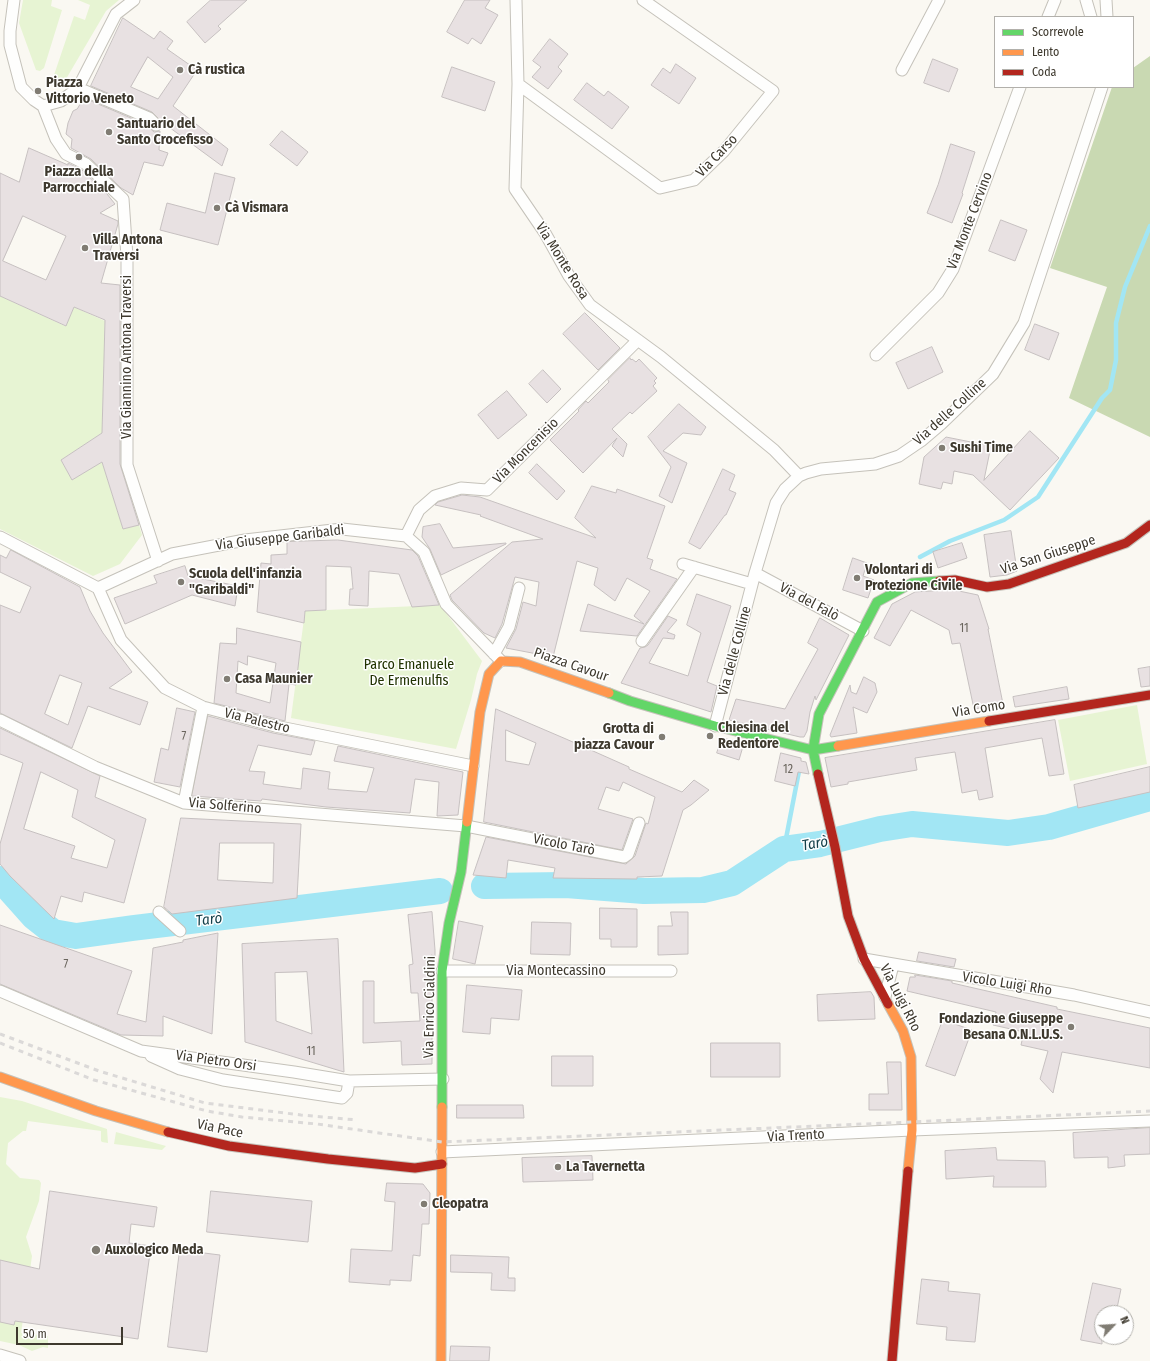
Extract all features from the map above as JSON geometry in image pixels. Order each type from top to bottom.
[{"type":"street","points":[[14,0],[10,31],[10,45],[21,88],[43,106],[60,101],[78,88],[116,14],[134,0]]},
{"type":"street","name":"Via Monte Rosa","points":[[516,0],[518,84],[515,189],[545,233],[569,276],[590,305],[638,340],[774,450],[799,476]]},
{"type":"street","name":"Via Carso","points":[[518,84],[660,188],[694,180],[724,151],[773,91],[643,0]]},
{"type":"street","points":[[902,70],[939,0]]},
{"type":"street","points":[[1048,16],[1054,0]]},
{"type":"street","points":[[1086,0],[1091,16]]},
{"type":"street","points":[[1106,0],[1107,16]]},
{"type":"street","points":[[78,88],[149,118],[156,125]]},
{"type":"street","name":"Via Monte Cervino","points":[[876,355],[938,293],[953,269],[1020,88]]},
{"type":"street","name":"Via delle Colline","points":[[715,726],[754,578],[776,503],[784,489],[799,476],[821,469],[875,464],[899,456],[921,441],[941,424],[993,374],[1024,323],[1102,88]]},
{"type":"street","name":"Via Giannino Antona Traversi","points":[[43,106],[56,139],[66,154],[86,164],[123,199],[127,257],[127,466],[158,561]]},
{"type":"street","name":"Via Moncenisio","points":[[406,536],[419,510],[435,496],[461,488],[487,490],[638,340]]},
{"type":"street","name":"Via San Giuseppe","points":[[813,750],[819,714],[877,602],[912,583],[955,580],[987,587],[1009,584],[1126,543],[1150,525]]},
{"type":"street","name":"Via Giuseppe Garibaldi","points":[[98,588],[172,554],[245,540],[342,529],[406,536]]},
{"type":"street","points":[[406,536],[424,552],[446,604],[498,658],[509,627],[519,588]]},
{"type":"street","points":[[0,537],[98,588]]},
{"type":"street","name":"Via del Falò","points":[[642,641],[689,565],[754,578],[863,631]]},
{"type":"street","name":"Via Palestro","points":[[98,588],[121,640],[165,688],[203,707],[275,726],[473,766]]},
{"type":"street","name":"Piazza Cavour","points":[[498,658],[520,662],[548,670],[630,701],[715,726],[813,750]]},
{"type":"street","name":"Via Enrico Cialdini","points":[[441,1361],[443,1079],[442,971],[449,923],[461,872],[480,712],[489,674],[498,658]]},
{"type":"street","name":"Via Como","points":[[813,750],[1150,695]]},
{"type":"street","points":[[184,803],[203,707]]},
{"type":"street","name":"Via Solferino","points":[[0,720],[95,767],[184,803],[466,826]]},
{"type":"street","name":"Via Luigi Rho","points":[[813,750],[835,848],[848,916],[864,959],[903,1031],[911,1057],[912,1130],[892,1361]]},
{"type":"street","name":"Vicolo Tarò","points":[[466,826],[624,857],[628,854],[638,823]]},
{"type":"street","points":[[159,912],[180,931]]},
{"type":"street","name":"Vicolo Luigi Rho","points":[[864,959],[1074,994],[1150,1012]]},
{"type":"street","points":[[885,997],[893,965]]},
{"type":"street","name":"Via Montecassino","points":[[442,971],[670,971]]},
{"type":"street","name":"Via Pietro Orsi","points":[[0,991],[141,1051],[349,1081],[443,1079]]},
{"type":"street","points":[[141,1051],[180,1069],[224,1080],[342,1098],[347,1093],[349,1081]]},
{"type":"street","name":"Via Pace","points":[[0,1077],[96,1112],[172,1133],[229,1146],[328,1159],[414,1168],[442,1164]]},
{"type":"street","name":"Via Trento","points":[[442,1152],[912,1130],[1150,1121]]},
{"type":"street","points":[[0,1355],[20,1361]]},
{"type":"green space","points":[[23,0],[52,0],[51,6],[62,10],[44,68],[40,71],[36,70],[19,23]]},
{"type":"green space","points":[[78,0],[119,0],[106,11],[66,79],[58,82],[55,81],[54,75],[74,16],[85,20],[90,5]]},
{"type":"green space","points":[[1150,56],[1150,437],[1069,398],[1107,287],[1050,268],[1112,88],[1134,88],[1134,67]]},
{"type":"green space","points":[[0,296],[65,326],[74,307],[105,321],[102,433],[61,460],[72,480],[102,462],[123,529],[139,525],[142,535],[120,564],[93,576],[0,529]]},
{"type":"green space","name":"Parco Emanuele De Ermenulfis","points":[[440,605],[482,661],[456,749],[291,718],[305,611]]},
{"type":"green space","points":[[1137,705],[1147,764],[1070,781],[1058,720]]},
{"type":"green space","points":[[0,1097],[22,1101],[107,1129],[108,1143],[101,1141],[101,1131],[28,1121],[26,1131],[23,1131],[8,1143],[6,1164],[20,1178],[39,1180],[41,1183],[39,1201],[26,1237],[32,1256],[21,1333],[48,1336],[48,1348],[43,1347],[32,1351],[19,1345],[0,1341]]},
{"type":"green space","points":[[116,1132],[166,1146],[162,1150],[114,1144]]},
{"type":"building","points":[[211,0],[247,0],[218,26],[221,29],[205,43],[187,22]]},
{"type":"building","points":[[465,0],[490,0],[485,8],[498,15],[481,44],[472,38],[468,44],[447,32]]},
{"type":"building","name":"Cà rustica","points":[[123,18],[154,39],[160,31],[173,41],[167,49],[197,70],[173,106],[228,149],[222,166],[162,122],[152,112],[91,86]],"holes":[[[148,57],[173,77],[158,99],[131,87]]]},
{"type":"building","points":[[550,39],[568,54],[558,67],[562,71],[548,89],[532,77],[541,67],[533,61]]},
{"type":"building","points":[[933,59],[958,69],[949,92],[924,83]]},
{"type":"building","points":[[676,64],[696,78],[679,104],[651,85],[663,68],[670,73]]},
{"type":"building","points":[[452,67],[495,82],[485,111],[442,97]]},
{"type":"building","points":[[587,83],[604,96],[608,91],[629,107],[612,129],[574,100]]},
{"type":"building","name":"Santuario del Santo Crocefisso","points":[[84,98],[145,124],[154,132],[160,131],[159,150],[168,153],[163,166],[144,162],[133,195],[121,188],[91,159],[71,148],[72,139],[66,134],[68,123],[73,111],[77,109]]},
{"type":"building","points":[[282,131],[308,152],[297,166],[270,145]]},
{"type":"building","points":[[951,144],[975,152],[962,193],[963,194],[952,223],[927,213]]},
{"type":"building","name":"Villa Antona Traversi","points":[[29,148],[82,170],[107,194],[115,204],[100,213],[118,221],[101,283],[120,285],[120,464],[139,525],[123,529],[102,462],[72,480],[61,460],[102,433],[105,320],[74,307],[66,326],[0,296],[0,173],[19,182]],"holes":[[[23,216],[66,236],[46,280],[3,261]]]},
{"type":"building","name":"Cà Vismara","points":[[215,173],[235,178],[218,245],[160,230],[167,203],[205,213]]},
{"type":"building","points":[[1001,220],[1027,230],[1015,261],[989,251]]},
{"type":"building","points":[[585,313],[620,348],[598,370],[563,334]]},
{"type":"building","points":[[1035,324],[1059,333],[1049,360],[1025,350]]},
{"type":"building","points":[[932,347],[943,372],[908,389],[896,363]]},
{"type":"building","points":[[630,358],[636,362],[639,359],[657,378],[654,381],[656,383],[653,386],[657,391],[632,414],[630,412],[612,429],[627,444],[623,457],[612,446],[617,438],[583,473],[550,440],[579,411],[578,410],[586,401],[588,403],[609,382],[608,380]]},
{"type":"building","points":[[543,370],[561,389],[547,403],[529,384]]},
{"type":"building","points":[[507,391],[527,415],[498,439],[478,415]]},
{"type":"building","points":[[679,404],[706,427],[701,435],[683,433],[663,451],[687,463],[672,503],[659,496],[671,467],[648,437]]},
{"type":"building","points":[[1030,431],[1059,458],[1010,510],[973,475],[954,471],[952,484],[943,482],[941,489],[919,484],[924,457],[946,437],[991,446],[984,480]]},
{"type":"building","points":[[537,464],[565,491],[557,500],[529,473]]},
{"type":"building","points":[[723,469],[735,475],[729,490],[736,493],[726,515],[700,549],[689,543]]},
{"type":"building","points":[[592,486],[616,493],[617,489],[665,506],[647,558],[653,560],[650,569],[677,579],[637,636],[580,631],[588,604],[644,624],[634,616],[650,591],[627,578],[615,601],[594,585],[598,568],[577,561],[553,657],[506,648],[516,629],[523,602],[536,606],[539,582],[515,577],[502,624],[495,638],[484,633],[452,600],[450,595],[512,542],[543,539],[480,516],[481,515],[435,505],[438,502],[462,495],[480,497],[596,538],[575,518]]},
{"type":"building","points":[[440,524],[453,548],[506,544],[441,575],[430,549],[422,537],[423,527]]},
{"type":"building","points":[[1011,531],[1017,571],[1007,575],[990,577],[984,535]]},
{"type":"building","points":[[338,540],[412,550],[418,556],[439,605],[412,607],[399,574],[369,571],[368,606],[349,605],[350,589],[353,589],[351,567],[326,566],[326,610],[305,611],[304,623],[257,612],[261,563],[271,564],[271,555],[287,554],[287,542]]},
{"type":"building","points":[[962,543],[967,558],[938,568],[933,552]]},
{"type":"building","points":[[11,550],[80,587],[90,611],[103,633],[132,672],[109,688],[148,702],[140,725],[88,706],[72,748],[0,713],[0,605],[20,613],[31,587],[0,572],[0,555],[6,558]],"holes":[[[60,675],[82,683],[68,725],[45,714]]]},
{"type":"building","name":"Volontari di Protezione Civile","points":[[853,558],[867,563],[863,576],[874,580],[868,598],[843,590]]},
{"type":"building","points":[[185,566],[188,576],[238,586],[235,606],[192,595],[125,624],[114,598],[157,583],[154,576]]},
{"type":"building","points":[[954,590],[978,595],[989,629],[1003,704],[974,709],[960,643],[952,644],[949,630],[911,610],[890,646],[874,638],[892,604],[915,592]]},
{"type":"building","points":[[697,594],[731,606],[707,682],[717,686],[711,712],[621,683],[640,648],[648,645],[668,616],[677,620],[667,632],[675,635],[674,639],[663,638],[649,663],[688,676],[701,633],[687,625]]},
{"type":"building","points":[[820,618],[849,635],[816,700],[815,696],[810,712],[807,731],[804,737],[729,720],[736,699],[785,709],[818,649],[808,643]]},
{"type":"building","points":[[237,628],[301,642],[296,685],[289,684],[285,721],[214,703],[220,643],[236,644]],"holes":[[[248,656],[276,663],[270,703],[236,693],[238,661],[247,665]]]},
{"type":"building","points":[[1150,667],[1150,686],[1141,687],[1138,669]]},
{"type":"building","points":[[864,677],[875,683],[877,692],[867,713],[853,707],[857,733],[831,737],[830,735],[850,685],[851,692],[856,694]]},
{"type":"building","points":[[1067,687],[1069,699],[1015,707],[1013,697]]},
{"type":"building","points":[[177,708],[195,712],[180,787],[154,782],[161,748],[168,750]]},
{"type":"building","points":[[496,709],[629,767],[629,769],[682,792],[694,780],[709,790],[683,810],[662,876],[637,877],[637,879],[553,878],[555,868],[508,860],[506,878],[473,875],[486,837],[626,864],[635,856],[646,823],[648,824],[655,797],[623,782],[619,791],[606,787],[598,809],[633,819],[622,850],[484,822]],"holes":[[[506,730],[536,743],[529,765],[506,761]]]},
{"type":"building","points":[[208,716],[273,733],[315,741],[311,755],[258,745],[249,771],[265,772],[263,784],[301,789],[303,768],[330,772],[328,789],[367,792],[374,768],[334,761],[338,746],[463,772],[458,815],[437,816],[439,782],[415,779],[410,813],[326,807],[262,799],[261,801],[192,796]]},
{"type":"building","points":[[1055,720],[1064,774],[1049,776],[1042,738],[985,748],[993,797],[979,800],[977,790],[962,793],[955,752],[915,758],[917,770],[848,782],[848,784],[831,787],[825,758]]},
{"type":"building","points":[[0,728],[100,776],[95,797],[146,819],[124,903],[84,892],[82,902],[61,896],[54,919],[10,876],[0,864],[0,844],[23,763],[0,754]],"holes":[[[41,772],[78,790],[72,817],[115,840],[107,868],[71,858],[75,846],[24,829]]]},
{"type":"building","points":[[722,738],[744,743],[739,760],[717,753]]},
{"type":"building","points":[[781,753],[801,758],[801,761],[806,762],[809,774],[798,772],[795,786],[775,781]]},
{"type":"building","points":[[1150,767],[1150,792],[1078,808],[1074,785]]},
{"type":"building","points":[[181,818],[301,824],[297,898],[172,914],[164,907]],"holes":[[[220,843],[274,843],[273,883],[218,880]]]},
{"type":"building","points":[[600,908],[637,909],[637,947],[611,947],[611,939],[600,939]]},
{"type":"building","points":[[432,912],[435,956],[431,955],[432,1064],[402,1065],[401,1041],[363,1043],[363,981],[374,981],[374,1023],[420,1021],[418,993],[411,993],[409,965],[413,964],[408,915]]},
{"type":"building","points":[[671,912],[688,912],[688,954],[658,955],[658,926],[672,926]]},
{"type":"building","points":[[459,921],[483,926],[475,964],[453,959]]},
{"type":"building","points":[[532,922],[571,923],[570,955],[531,954]]},
{"type":"building","points":[[0,925],[132,971],[117,1014],[146,1022],[153,948],[218,933],[212,1034],[163,1016],[163,1036],[121,1035],[0,984]]},
{"type":"building","points":[[338,939],[344,1072],[245,1042],[242,944]],"holes":[[[307,972],[312,1034],[276,1021],[275,973]]]},
{"type":"building","points":[[919,952],[956,959],[954,967],[917,961]]},
{"type":"building","name":"Fondazione Giuseppe Besana O.N.L.U.S.","points":[[915,975],[952,981],[952,983],[1057,1007],[1057,1009],[1150,1028],[1150,1068],[1062,1052],[1053,1093],[1040,1079],[1048,1051],[1021,1045],[1024,1032],[993,1025],[996,1012],[907,991],[910,977],[915,977]]},
{"type":"building","points":[[467,985],[522,990],[519,1020],[491,1018],[490,1034],[463,1032]]},
{"type":"building","points":[[871,992],[874,997],[875,1019],[818,1021],[817,995]]},
{"type":"building","points":[[943,1020],[972,1030],[955,1076],[926,1066]]},
{"type":"building","points":[[711,1043],[780,1043],[780,1077],[711,1077]]},
{"type":"building","points":[[552,1056],[593,1056],[593,1086],[552,1086]]},
{"type":"building","points":[[887,1062],[901,1062],[902,1110],[869,1110],[869,1094],[888,1094]]},
{"type":"building","points":[[457,1105],[523,1105],[524,1118],[457,1118]]},
{"type":"building","points":[[1150,1128],[1150,1154],[1124,1155],[1125,1166],[1108,1168],[1108,1157],[1074,1158],[1073,1133]]},
{"type":"building","points":[[996,1148],[997,1160],[1045,1161],[1046,1187],[993,1187],[994,1176],[946,1179],[945,1151]]},
{"type":"building","points":[[592,1156],[593,1180],[523,1182],[522,1158]]},
{"type":"building","points":[[387,1183],[423,1184],[430,1193],[429,1224],[422,1224],[420,1256],[413,1255],[411,1281],[390,1280],[390,1285],[349,1282],[351,1249],[392,1251],[395,1202],[385,1201]]},
{"type":"building","name":"Auxologico Meda","points":[[50,1191],[157,1207],[154,1227],[131,1224],[129,1243],[151,1246],[138,1339],[15,1321],[14,1325],[0,1322],[0,1260],[39,1269]]},
{"type":"building","points":[[211,1191],[312,1201],[308,1242],[207,1232]]},
{"type":"building","points":[[180,1250],[220,1255],[207,1352],[168,1347]]},
{"type":"building","points":[[451,1255],[509,1257],[508,1278],[515,1278],[515,1291],[491,1290],[492,1273],[451,1272]]},
{"type":"building","points":[[922,1279],[949,1282],[948,1291],[980,1294],[975,1342],[946,1340],[947,1327],[917,1324]]},
{"type":"building","points":[[1093,1283],[1121,1289],[1118,1305],[1094,1305],[1094,1342],[1081,1340]]},
{"type":"building","points":[[451,1346],[490,1347],[489,1361],[450,1361]]},
{"type":"waterway","points":[[920,557],[950,541],[1004,520],[1038,497],[1102,398],[1110,390],[1116,360],[1116,323],[1125,287],[1150,226]]},
{"type":"waterway","points":[[784,849],[800,766]]},
{"type":"waterway","name":"Tarò","points":[[484,886],[566,885],[644,891],[703,890],[732,883],[784,849],[820,844],[880,829],[912,824],[1008,833],[1049,827],[1150,798]]},
{"type":"waterway","name":"Tarò","points":[[0,879],[34,917],[53,932],[76,936],[440,891]]},
{"type":"railway","points":[[0,1034],[99,1071],[205,1103],[301,1115],[357,1120]]},
{"type":"railway","points":[[0,1043],[94,1080],[207,1111],[242,1117],[317,1124],[442,1142],[1150,1111]]},
{"type":"traffic: fast","points":[[818,774],[813,750],[819,714],[877,602],[912,583],[939,581]]},
{"type":"traffic: fast","points":[[609,693],[630,701],[715,726],[813,750],[838,746]]},
{"type":"traffic: fast","points":[[442,1107],[442,971],[449,923],[461,872],[467,822]]},
{"type":"traffic: slow","points":[[467,822],[480,712],[489,674],[501,661],[520,662],[609,693]]},
{"type":"traffic: slow","points":[[838,746],[989,721]]},
{"type":"traffic: slow","points":[[888,1004],[903,1031],[911,1057],[912,1130],[908,1171]]},
{"type":"traffic: slow","points":[[0,1077],[96,1111],[168,1132]]},
{"type":"traffic: slow","points":[[441,1361],[442,1107]]},
{"type":"traffic: jam","points":[[939,581],[955,580],[987,587],[1009,584],[1126,543],[1150,525]]},
{"type":"traffic: jam","points":[[989,721],[1150,695]]},
{"type":"traffic: jam","points":[[818,774],[835,847],[848,916],[864,959],[888,1004]]},
{"type":"traffic: jam","points":[[168,1132],[229,1146],[328,1159],[415,1168],[442,1164]]},
{"type":"traffic: jam","points":[[892,1361],[908,1171]]},
{"type":"place","name":"Cà rustica","points":[[180,70]]},
{"type":"place","name":"Piazza Vittorio Veneto","points":[[38,91]]},
{"type":"place","name":"Santuario del Santo Crocefisso","points":[[109,132]]},
{"type":"place","name":"Piazza della Parrocchiale","points":[[79,157]]},
{"type":"place","name":"Cà Vismara","points":[[217,208]]},
{"type":"place","name":"Villa Antona Traversi","points":[[85,248]]},
{"type":"place","name":"Sushi Time","points":[[942,448]]},
{"type":"place","name":"Volontari di Protezione Civile","points":[[857,578]]},
{"type":"place","name":"Scuola dell'infanzia \"Garibaldi\"","points":[[181,582]]},
{"type":"place","name":"Casa Maunier","points":[[227,679]]},
{"type":"place","name":"Chiesina del Redentore","points":[[710,736]]},
{"type":"place","name":"Grotta di piazza Cavour","points":[[662,737]]},
{"type":"place","name":"Fondazione Giuseppe Besana O.N.L.U.S.","points":[[1071,1027]]},
{"type":"place","name":"La Tavernetta","points":[[558,1167]]},
{"type":"place","name":"Cleopatra","points":[[424,1204]]},
{"type":"place","name":"Auxologico Meda","points":[[96,1250]]}]
